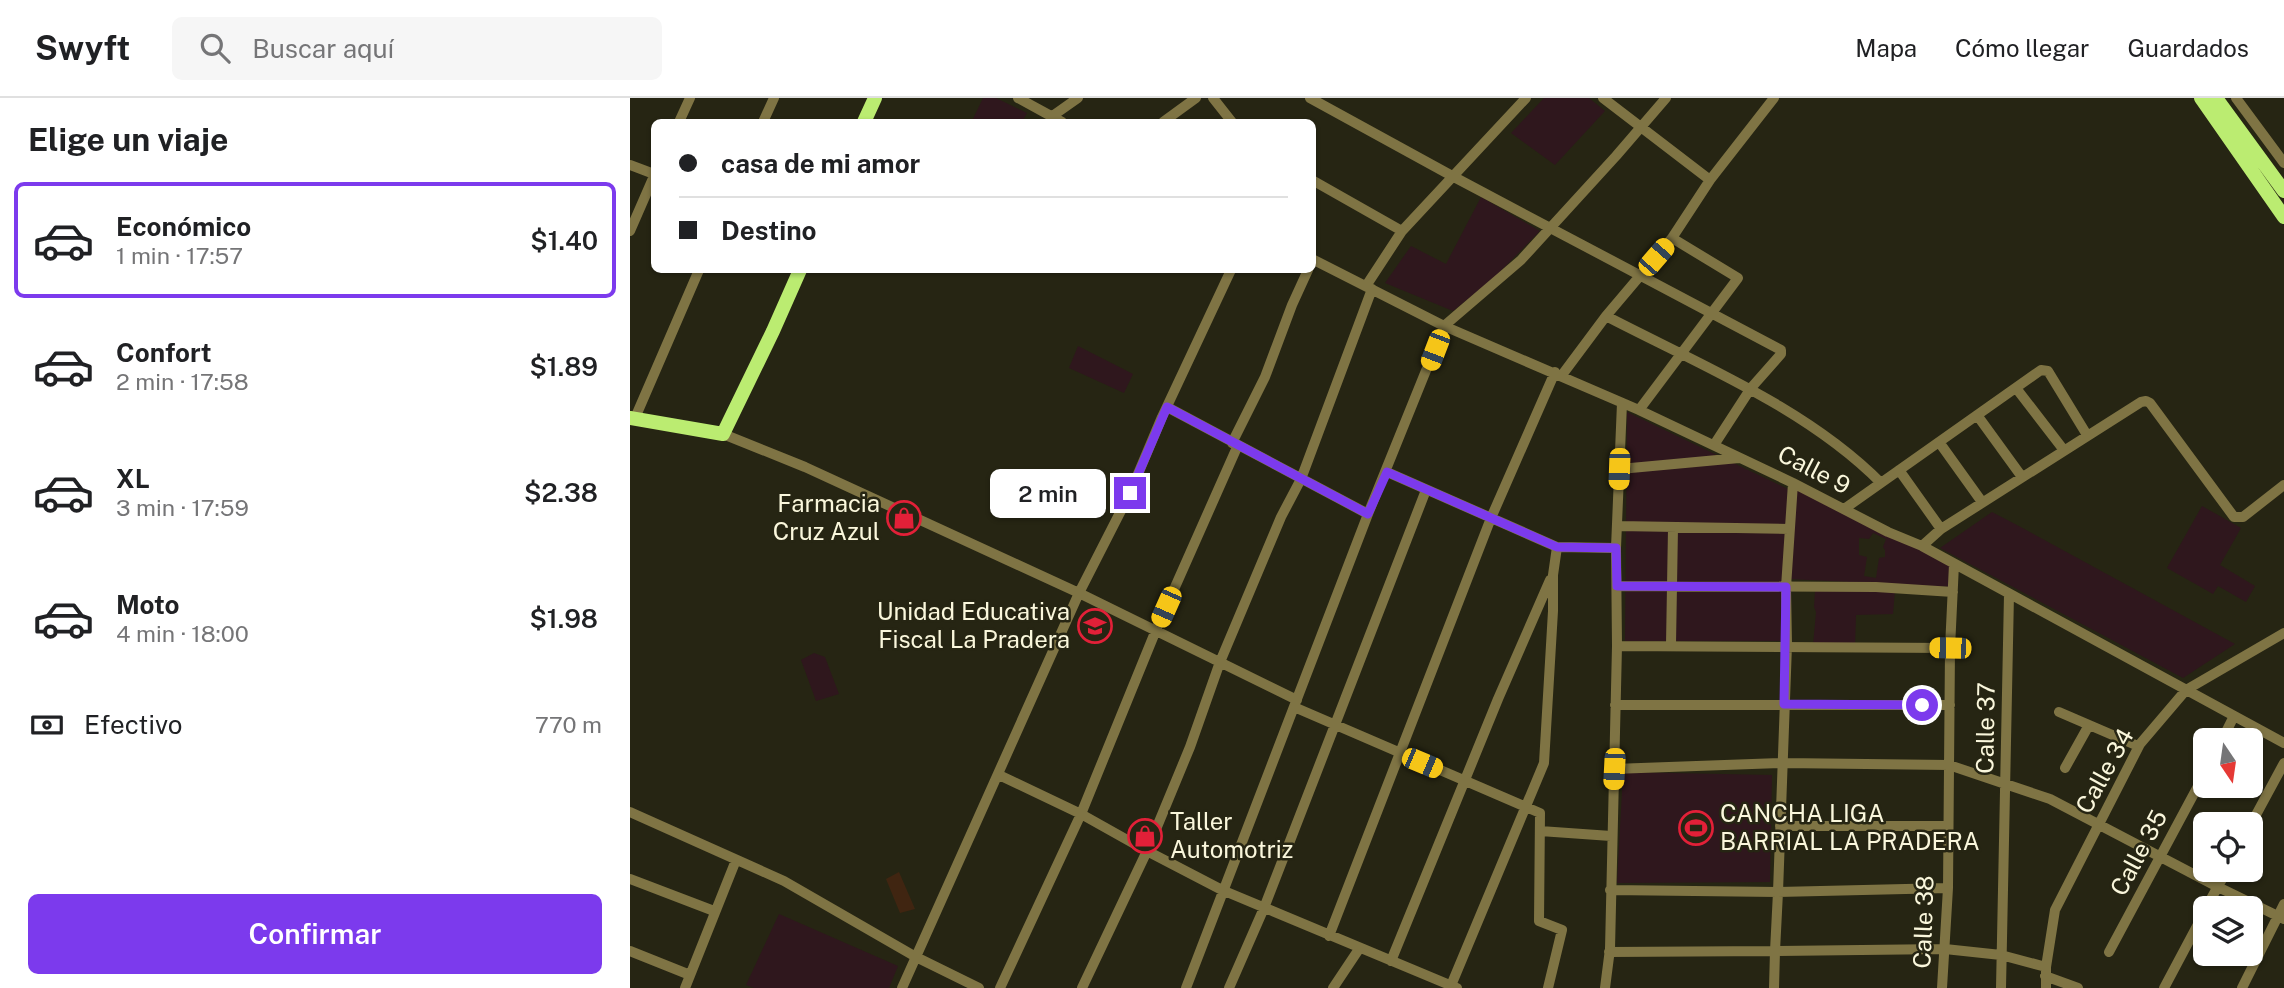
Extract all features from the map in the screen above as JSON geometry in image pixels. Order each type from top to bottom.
[{"type":"main road","points":[[865,119],[875,98]]},
{"type":"main road","points":[[2206,99],[2284,191]]},
{"type":"main road","points":[[2274,178],[2284,217]]},
{"type":"main road","points":[[633,418],[723,434],[799,273]]},
{"type":"street","points":[[680,119],[690,98]]},
{"type":"street","points":[[764,119],[774,98]]},
{"type":"street","points":[[1018,98],[1055,119]]},
{"type":"street","points":[[1058,119],[1078,98]]},
{"type":"street","points":[[1167,119],[1196,98]]},
{"type":"street","points":[[1213,98],[1230,119]]},
{"type":"street","points":[[1310,98],[1781,350],[1781,354],[1751,388],[1714,445]]},
{"type":"street","points":[[1082,988],[1147,851],[1190,747],[1220,662],[1281,517],[1301,479],[1369,288],[1402,231],[1526,98]]},
{"type":"street","points":[[1604,98],[1710,180]]},
{"type":"street","points":[[1186,988],[1368,514],[1444,326],[1521,260],[1665,98]]},
{"type":"street","points":[[1329,936],[1491,518],[1558,374],[1672,238],[1710,180],[1774,98]]},
{"type":"street","points":[[2236,98],[2284,163]]},
{"type":"street","points":[[630,165],[651,174]]},
{"type":"street","points":[[630,231],[651,182]]},
{"type":"street","points":[[1316,182],[1402,231]]},
{"type":"street","points":[[1639,410],[1738,278],[1672,238]]},
{"type":"street","name":"Calle 9","points":[[1316,264],[1444,326],[1639,410],[1793,482],[1888,532],[1922,546],[2284,743]]},
{"type":"street","points":[[633,418],[698,273]]},
{"type":"street","points":[[902,988],[1079,593],[1130,493],[1230,273]]},
{"type":"street","points":[[1000,988],[1081,814],[1308,273]]},
{"type":"street","points":[[1606,316],[1751,388],[1854,457],[1881,483]]},
{"type":"street","points":[[1844,509],[2041,370],[2048,371],[2087,435]]},
{"type":"street","points":[[2017,388],[2063,449]]},
{"type":"street","points":[[1922,546],[1941,529],[2141,401],[2146,401],[2234,517],[2243,517],[2284,485]]},
{"type":"street","points":[[1605,988],[1609,952],[1617,646],[1616,548],[1622,403]]},
{"type":"street","points":[[1167,407],[1368,514]]},
{"type":"street","points":[[1978,415],[2022,477]]},
{"type":"street","points":[[723,434],[805,467],[1079,593],[1220,662],[1334,724],[1540,813],[1539,920],[1562,930],[1549,988]]},
{"type":"street","points":[[1939,442],[1982,502]]},
{"type":"street","points":[[1619,469],[1741,458]]},
{"type":"street","points":[[1899,470],[1941,529]]},
{"type":"street","points":[[1387,472],[1557,547],[1616,548]]},
{"type":"street","points":[[1774,988],[1787,645],[1786,587],[1793,482]]},
{"type":"street","points":[[1229,988],[1264,908],[1426,489]]},
{"type":"street","points":[[1618,526],[1789,529]]},
{"type":"street","points":[[1671,644],[1673,528]]},
{"type":"street","points":[[999,775],[1081,814],[1222,890],[1453,987],[1544,763],[1553,575],[1557,547]]},
{"type":"street","name":"Calle 38","points":[[1942,988],[1948,888],[1950,648],[1954,564]]},
{"type":"street","points":[[1391,961],[1498,699],[1553,575]]},
{"type":"street","points":[[1617,586],[1876,587],[1954,592]]},
{"type":"street","name":"Calle 37","points":[[2001,988],[2009,594]]},
{"type":"street","name":"Calle 34","points":[[2046,977],[2050,930],[2056,910],[2138,746],[2186,690],[2284,633]]},
{"type":"street","points":[[1617,646],[1671,644],[1950,648]]},
{"type":"street","points":[[1615,705],[1950,705]]},
{"type":"street","points":[[2059,712],[2138,746]]},
{"type":"street","points":[[2228,728],[2234,716]]},
{"type":"street","points":[[2065,768],[2089,725]]},
{"type":"street","points":[[1614,769],[1783,763],[1949,765],[2050,800],[2217,887],[2281,917]]},
{"type":"street","points":[[2258,812],[2284,763]]},
{"type":"street","name":"Calle 35","points":[[2109,952],[2193,796]]},
{"type":"street","points":[[630,812],[784,881],[916,957],[979,988]]},
{"type":"street","points":[[1780,826],[1947,826]]},
{"type":"street","points":[[1540,831],[1611,836]]},
{"type":"street","points":[[685,988],[736,860]]},
{"type":"street","points":[[630,879],[714,911]]},
{"type":"street","points":[[2213,896],[2220,882]]},
{"type":"street","points":[[1610,890],[1778,892],[1948,888]]},
{"type":"street","points":[[2242,988],[2281,917],[2284,904]]},
{"type":"street","points":[[2164,988],[2193,934]]},
{"type":"street","points":[[1333,988],[1359,949]]},
{"type":"street","points":[[1609,952],[1945,949],[2001,955],[2046,977],[2078,988]]},
{"type":"street","points":[[630,951],[690,975]]},
{"type":"shaded area","points":[[983,98],[996,98],[1027,113],[1024,119],[973,119]]},
{"type":"shaded area","points":[[1544,98],[1589,98],[1605,111],[1555,165],[1511,133]]},
{"type":"shaded area","points":[[1481,197],[1540,231],[1494,278],[1453,311],[1385,283],[1411,246],[1446,264]]},
{"type":"shaded area","points":[[1078,346],[1133,374],[1124,393],[1069,368]]},
{"type":"shaded area","points":[[1627,412],[1788,489],[1784,641],[1625,641]]},
{"type":"shaded area","points":[[1793,487],[1952,563],[1953,587],[1788,579]],"holes":[[[1873,533],[1886,539],[1883,547],[1885,557],[1879,558],[1876,578],[1864,576],[1867,557],[1859,555],[1859,538],[1869,539]]]},
{"type":"shaded area","points":[[2202,506],[2241,528],[2220,565],[2255,586],[2246,602],[2218,586],[2213,594],[2167,568]]},
{"type":"shaded area","points":[[1992,512],[2235,644],[2183,678],[1940,548]]},
{"type":"shaded area","points":[[1895,590],[1893,614],[1856,615],[1855,646],[1813,646],[1815,591]]},
{"type":"shaded area","points":[[814,653],[825,657],[839,694],[816,701],[801,660]]},
{"type":"shaded area","name":"CANCHA LIGA BARRIAL LA PRADERA","points":[[1623,772],[1772,775],[1770,882],[1617,883]]},
{"type":"shaded area","points":[[899,872],[915,909],[900,913],[886,879]]},
{"type":"shaded area","points":[[779,914],[898,966],[889,988],[754,988],[746,985]]},
{"type":"place","name":"Farmacia Cruz Azul","points":[[904,518]]},
{"type":"place","name":"Unidad Educativa Fiscal La Pradera","points":[[1095,626]]},
{"type":"place","name":"CANCHA LIGA BARRIAL LA PRADERA","points":[[1696,828]]},
{"type":"place","name":"Taller Automotriz","points":[[1145,836]]},
{"type":"route","points":[[1130,493],[1167,407],[1368,514],[1387,472],[1557,547],[1616,548],[1617,586],[1786,587],[1784,704],[1922,705]]}]
